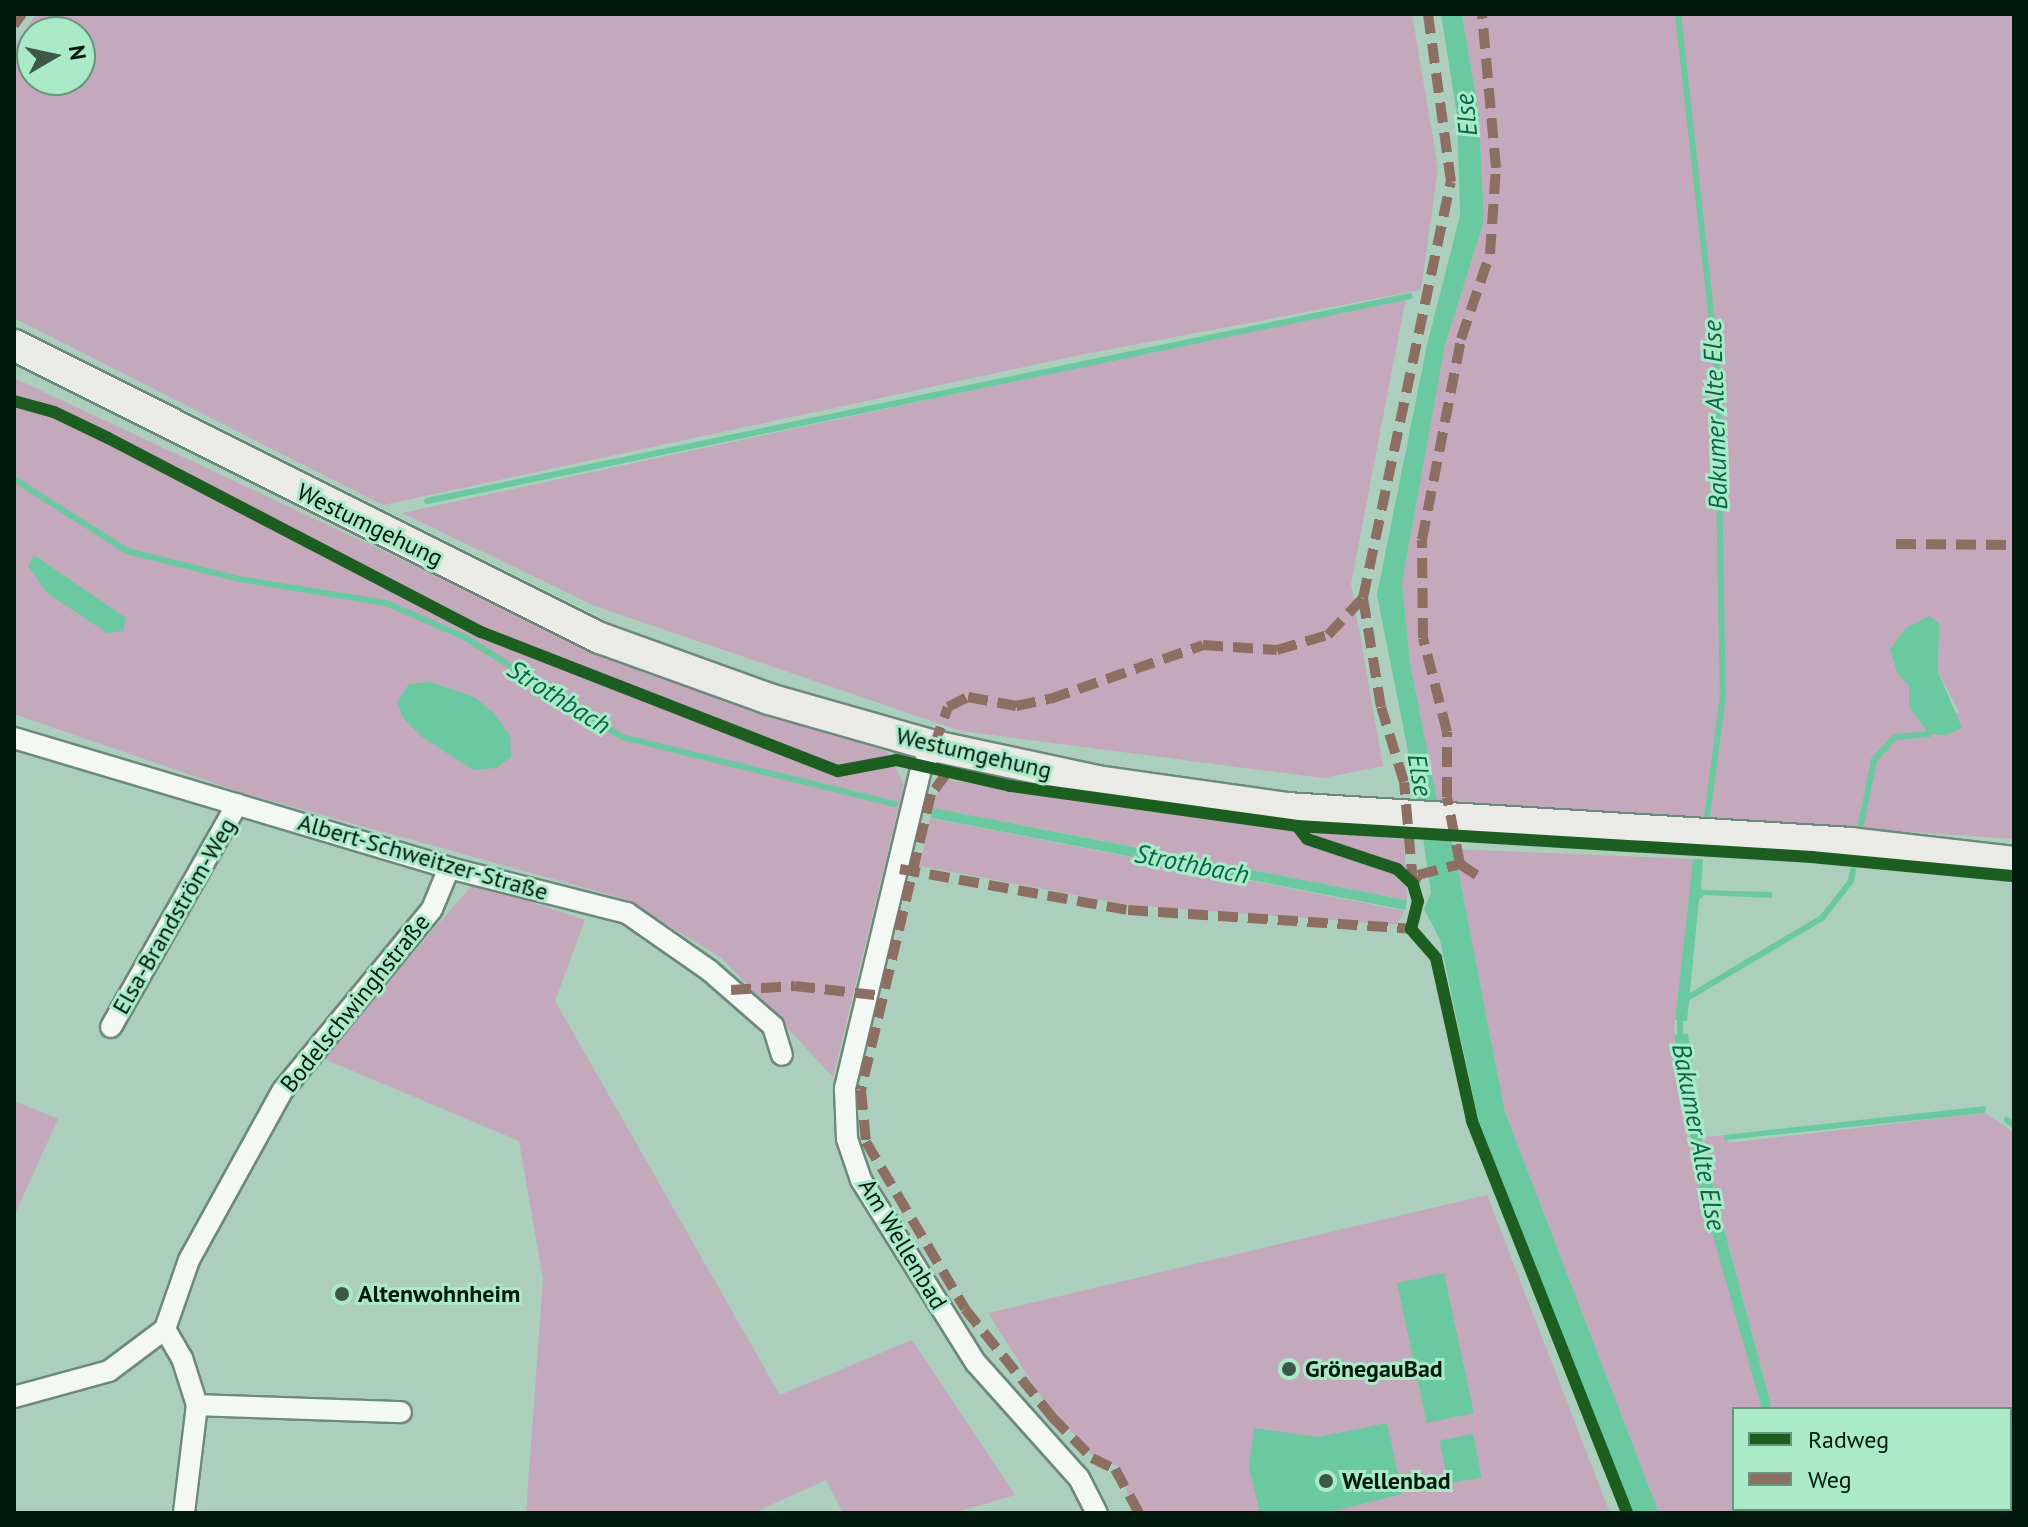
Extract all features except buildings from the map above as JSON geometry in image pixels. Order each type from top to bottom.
[{"type":"main road","name":"Westumgehung","points":[[14,345],[600,638],[769,699],[934,746],[1183,796],[1381,816],[1706,833],[2014,862]]},
{"type":"street","name":"Albert-Schweitzer-Straße","points":[[14,738],[449,868],[627,913],[710,971],[773,1026],[782,1055]]},
{"type":"street","name":"Am Wellenbad","points":[[934,746],[921,769],[845,1089],[847,1139],[861,1180],[976,1363],[1079,1478],[1097,1513]]},
{"type":"street","name":"Elsa-Brandström-Weg","points":[[111,1027],[237,804]]},
{"type":"street","name":"Bodelschwinghstraße","points":[[165,1329],[189,1260],[283,1090],[432,909],[449,868]]},
{"type":"street","points":[[14,1397],[109,1371],[165,1329],[182,1358],[197,1405],[184,1513]]},
{"type":"street","points":[[197,1405],[401,1412]]},
{"type":"shaded area","points":[[36,14],[1412,14],[1438,168],[1421,290],[1080,355],[383,505],[14,318],[14,46],[16,43],[16,96],[96,96],[96,16],[35,16]]},
{"type":"shaded area","points":[[1462,14],[2014,14],[2014,839],[1437,800],[1410,663],[1402,583],[1445,345],[1484,221],[1479,115]],"holes":[[[1939,623],[1938,672],[1960,713],[1909,707],[1909,686]]]},
{"type":"shaded area","points":[[1406,297],[1351,584],[1383,766],[1323,778],[961,731],[595,606],[402,513]]},
{"type":"shaded area","points":[[14,378],[646,674],[888,752],[904,785],[833,1077],[722,958],[625,899],[240,792],[14,714]],"holes":[[[67,579],[88,596],[126,618],[88,620],[73,611]],[[431,682],[474,697],[444,752],[403,718]]]},
{"type":"shaded area","points":[[949,780],[1151,812],[1404,840],[1407,900],[933,808],[939,785]]},
{"type":"shaded area","points":[[930,818],[1405,911],[1396,925],[1131,905],[920,866]]},
{"type":"shaded area","points":[[1454,849],[1693,859],[1674,1029],[1684,1122],[1761,1407],[1732,1407],[1732,1511],[1792,1513],[1659,1513],[1505,1112]]},
{"type":"shaded area","points":[[474,883],[585,920],[555,1001],[780,1395],[912,1340],[1015,1495],[953,1513],[843,1513],[826,1480],[753,1513],[526,1513],[543,1279],[519,1141],[322,1058]]},
{"type":"shaded area","points":[[14,1101],[58,1119],[14,1216]]},
{"type":"shaded area","points":[[1985,1113],[2014,1132],[2014,1513],[1804,1513],[2012,1511],[2012,1407],[1771,1407],[1704,1152],[1705,1137],[1724,1135],[1729,1143]]},
{"type":"shaded area","name":"GrönegauBad","points":[[1487,1195],[1610,1513],[1134,1513],[1119,1467],[1092,1455],[1044,1401],[988,1313]]},
{"type":"water","name":"Else","points":[[1441,14],[1462,14],[1479,115],[1484,221],[1445,345],[1402,583],[1410,663],[1437,800],[1454,849],[1505,1112],[1659,1513],[1631,1513],[1478,1119],[1440,940],[1424,909],[1431,893],[1418,802],[1377,595],[1427,345],[1460,215],[1457,115]]},
{"type":"water","points":[[34,555],[126,618],[123,631],[107,633],[47,593],[28,566]]},
{"type":"water","points":[[1929,616],[1939,623],[1938,672],[1962,728],[1946,735],[1929,734],[1909,707],[1909,686],[1897,672],[1890,649],[1906,628]]},
{"type":"water","points":[[431,682],[474,697],[494,713],[510,736],[511,757],[496,768],[473,770],[422,737],[403,718],[397,702],[409,684]]},
{"type":"water","points":[[933,808],[1407,900],[1405,910],[931,818]]},
{"type":"water","points":[[1693,859],[1703,859],[1701,890],[1772,892],[1772,898],[1704,895],[1699,900],[1687,1021],[1675,1020]]},
{"type":"water","points":[[1688,1034],[1704,1153],[1771,1407],[1761,1407],[1698,1183],[1674,1035]]},
{"type":"water","points":[[1986,1106],[1985,1113],[1724,1140],[1724,1135]]},
{"type":"water","points":[[1444,1273],[1474,1413],[1427,1423],[1397,1283]]},
{"type":"water","name":"Wellenbad","points":[[1387,1423],[1402,1494],[1325,1513],[1260,1513],[1249,1467],[1254,1428],[1318,1437]]},
{"type":"water","points":[[1473,1434],[1481,1477],[1448,1484],[1440,1440]]},
{"type":"waterway","name":"Bakumer Alte Else","points":[[1678,14],[1717,365],[1723,696],[1707,816]]},
{"type":"waterway","points":[[427,501],[1410,296]]},
{"type":"waterway","name":"Strothbach","points":[[14,479],[127,551],[239,579],[386,603],[466,638],[622,737],[895,804]]},
{"type":"waterway","points":[[1861,824],[1874,760],[1895,737],[1929,734]]},
{"type":"waterway","points":[[1682,1001],[1822,918],[1851,881],[1853,870]]},
{"type":"waterway","name":"Bakumer Alte Else","points":[[1680,1015],[1680,1040]]},
{"type":"waterway","points":[[2007,1120],[2014,1125]]},
{"type":"marked path","points":[[14,25],[22,14]]},
{"type":"marked path","points":[[1413,884],[1404,782],[1381,707],[1363,598],[1451,182],[1428,14]]},
{"type":"marked path","points":[[1460,864],[1447,797],[1447,732],[1423,638],[1422,540],[1461,339],[1490,254],[1496,168],[1482,14]]},
{"type":"marked path","points":[[1896,544],[2014,545]]},
{"type":"marked path","points":[[934,746],[948,707],[968,697],[1016,706],[1050,699],[1203,645],[1277,650],[1328,635],[1363,598]]},
{"type":"marked path","points":[[947,773],[931,794],[861,1090],[866,1142],[965,1309],[1052,1417],[1092,1458],[1115,1469],[1139,1513]]},
{"type":"marked path","points":[[1413,884],[1418,875],[1460,864],[1479,877]]},
{"type":"marked path","points":[[900,869],[1128,910],[1411,929]]},
{"type":"marked path","points":[[731,990],[795,986],[883,996]]},
{"type":"cycle path","points":[[14,401],[54,412],[108,438],[481,632],[838,771],[896,760],[1010,786],[1297,826],[1812,857],[2014,876]]},
{"type":"cycle path","points":[[1297,826],[1307,839],[1397,869],[1413,884],[1418,901],[1411,929],[1436,958],[1472,1121],[1627,1513]]},
{"type":"place","name":"Altenwohnheim","points":[[342,1294]]},
{"type":"place","name":"GrönegauBad","points":[[1289,1369]]},
{"type":"place","name":"Wellenbad","points":[[1326,1481]]}]
